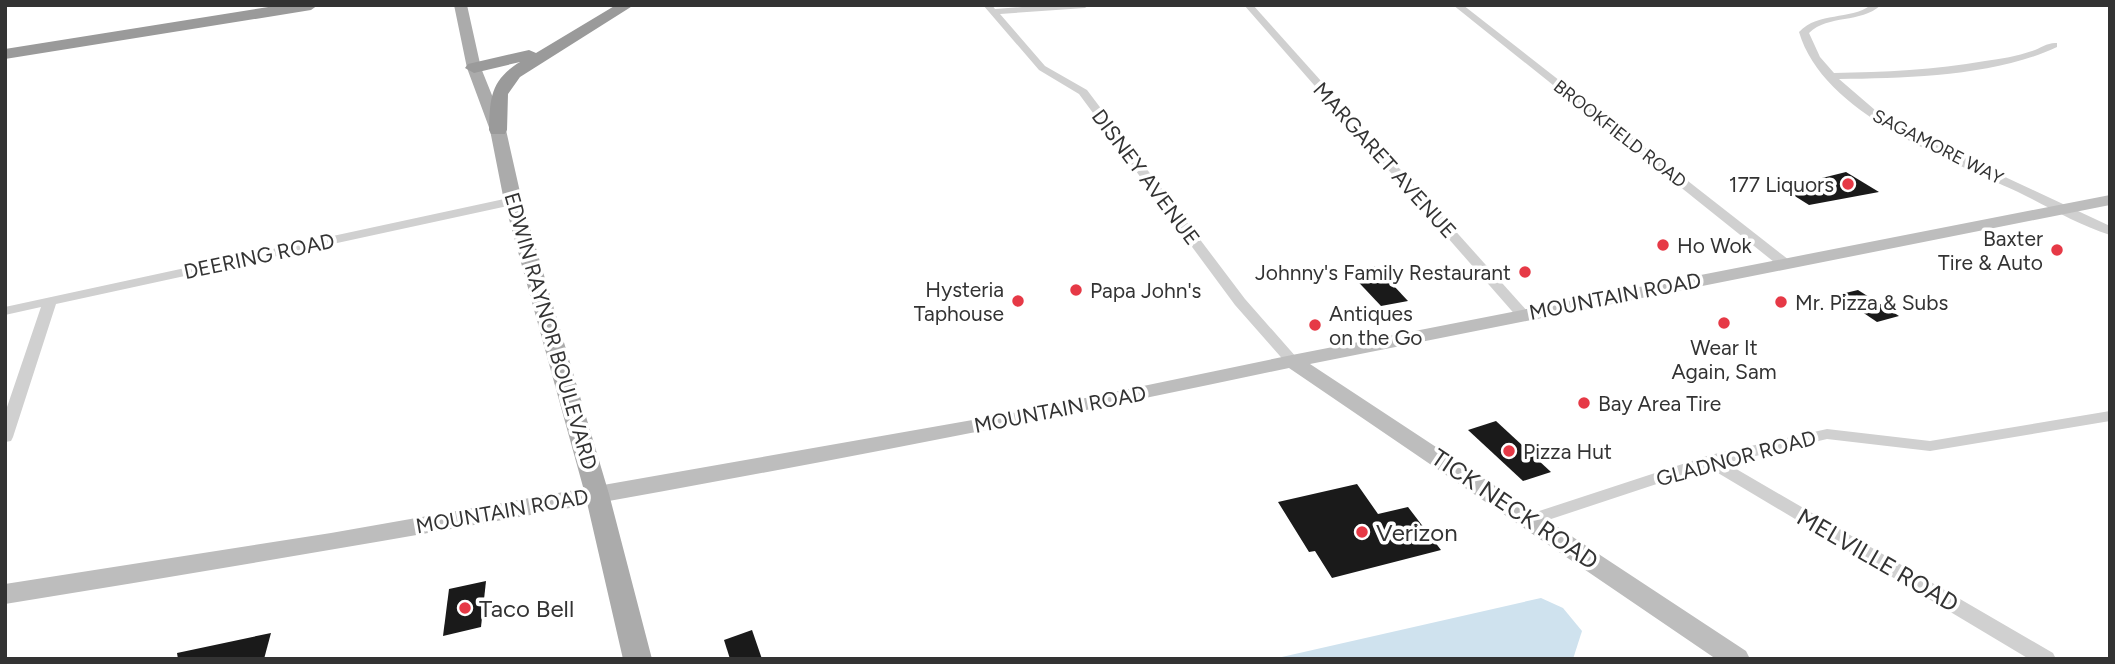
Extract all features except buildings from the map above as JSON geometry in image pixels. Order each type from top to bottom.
[{"type":"highway","points":[[5,37],[212,5]]},
{"type":"highway","points":[[5,54],[311,5]]},
{"type":"highway","points":[[498,130],[499,94],[514,73],[627,5]]},
{"type":"highway","points":[[474,68],[556,46]]},
{"type":"main road","name":"EDWIN RAYNOR BOULEVARD","points":[[460,5],[474,68],[498,130],[513,201],[597,494],[638,659]]},
{"type":"main road","name":"MOUNTAIN ROAD","points":[[5,594],[193,565],[1018,419],[1784,262],[2110,200]]},
{"type":"main road","name":"TICK NECK ROAD","points":[[1292,361],[1533,519],[1737,659]]},
{"type":"street","points":[[990,9],[1085,5]]},
{"type":"street","name":"MARGARET AVENUE","points":[[1248,5],[1523,315]]},
{"type":"street","name":"BROOKFIELD ROAD","points":[[1457,5],[1784,262]]},
{"type":"street","name":"SAGAMORE WAY","points":[[1877,5],[1860,16],[1815,23],[1804,32],[1810,50],[1868,113],[1896,130],[2110,231]]},
{"type":"street","name":"DISNEY AVENUE","points":[[990,9],[1042,68],[1083,92],[1240,302],[1292,361]]},
{"type":"street","points":[[1834,76],[1893,76],[2032,55],[2054,45]]},
{"type":"street","name":"DEERING ROAD","points":[[5,311],[513,201]]},
{"type":"street","points":[[5,437],[50,301]]},
{"type":"street","name":"GLADNOR ROAD","points":[[1533,519],[1710,461],[1827,434],[1930,446],[2110,416]]},
{"type":"street","name":"MELVILLE ROAD","points":[[1710,461],[2046,659]]},
{"type":"water","points":[[1541,598],[1563,608],[1582,631],[1573,659],[1273,659]]},
{"type":"place","name":"177 Liquors","points":[[1848,184]]},
{"type":"place","name":"Ho Wok","points":[[1663,245]]},
{"type":"place","name":"Baxter Tire & Auto","points":[[2057,250]]},
{"type":"place","name":"Johnny's Family Restaurant","points":[[1525,272]]},
{"type":"place","name":"Papa John's","points":[[1076,290]]},
{"type":"place","name":"Hysteria Taphouse","points":[[1018,301]]},
{"type":"place","name":"Mr. Pizza & Subs","points":[[1781,302]]},
{"type":"place","name":"Wear It Again, Sam","points":[[1724,323]]},
{"type":"place","name":"Antiques on the Go","points":[[1315,325]]},
{"type":"place","name":"Bay Area Tire","points":[[1584,403]]},
{"type":"place","name":"Pizza Hut","points":[[1509,451]]},
{"type":"place","name":"Verizon","points":[[1362,532]]},
{"type":"place","name":"Taco Bell","points":[[465,608]]}]
